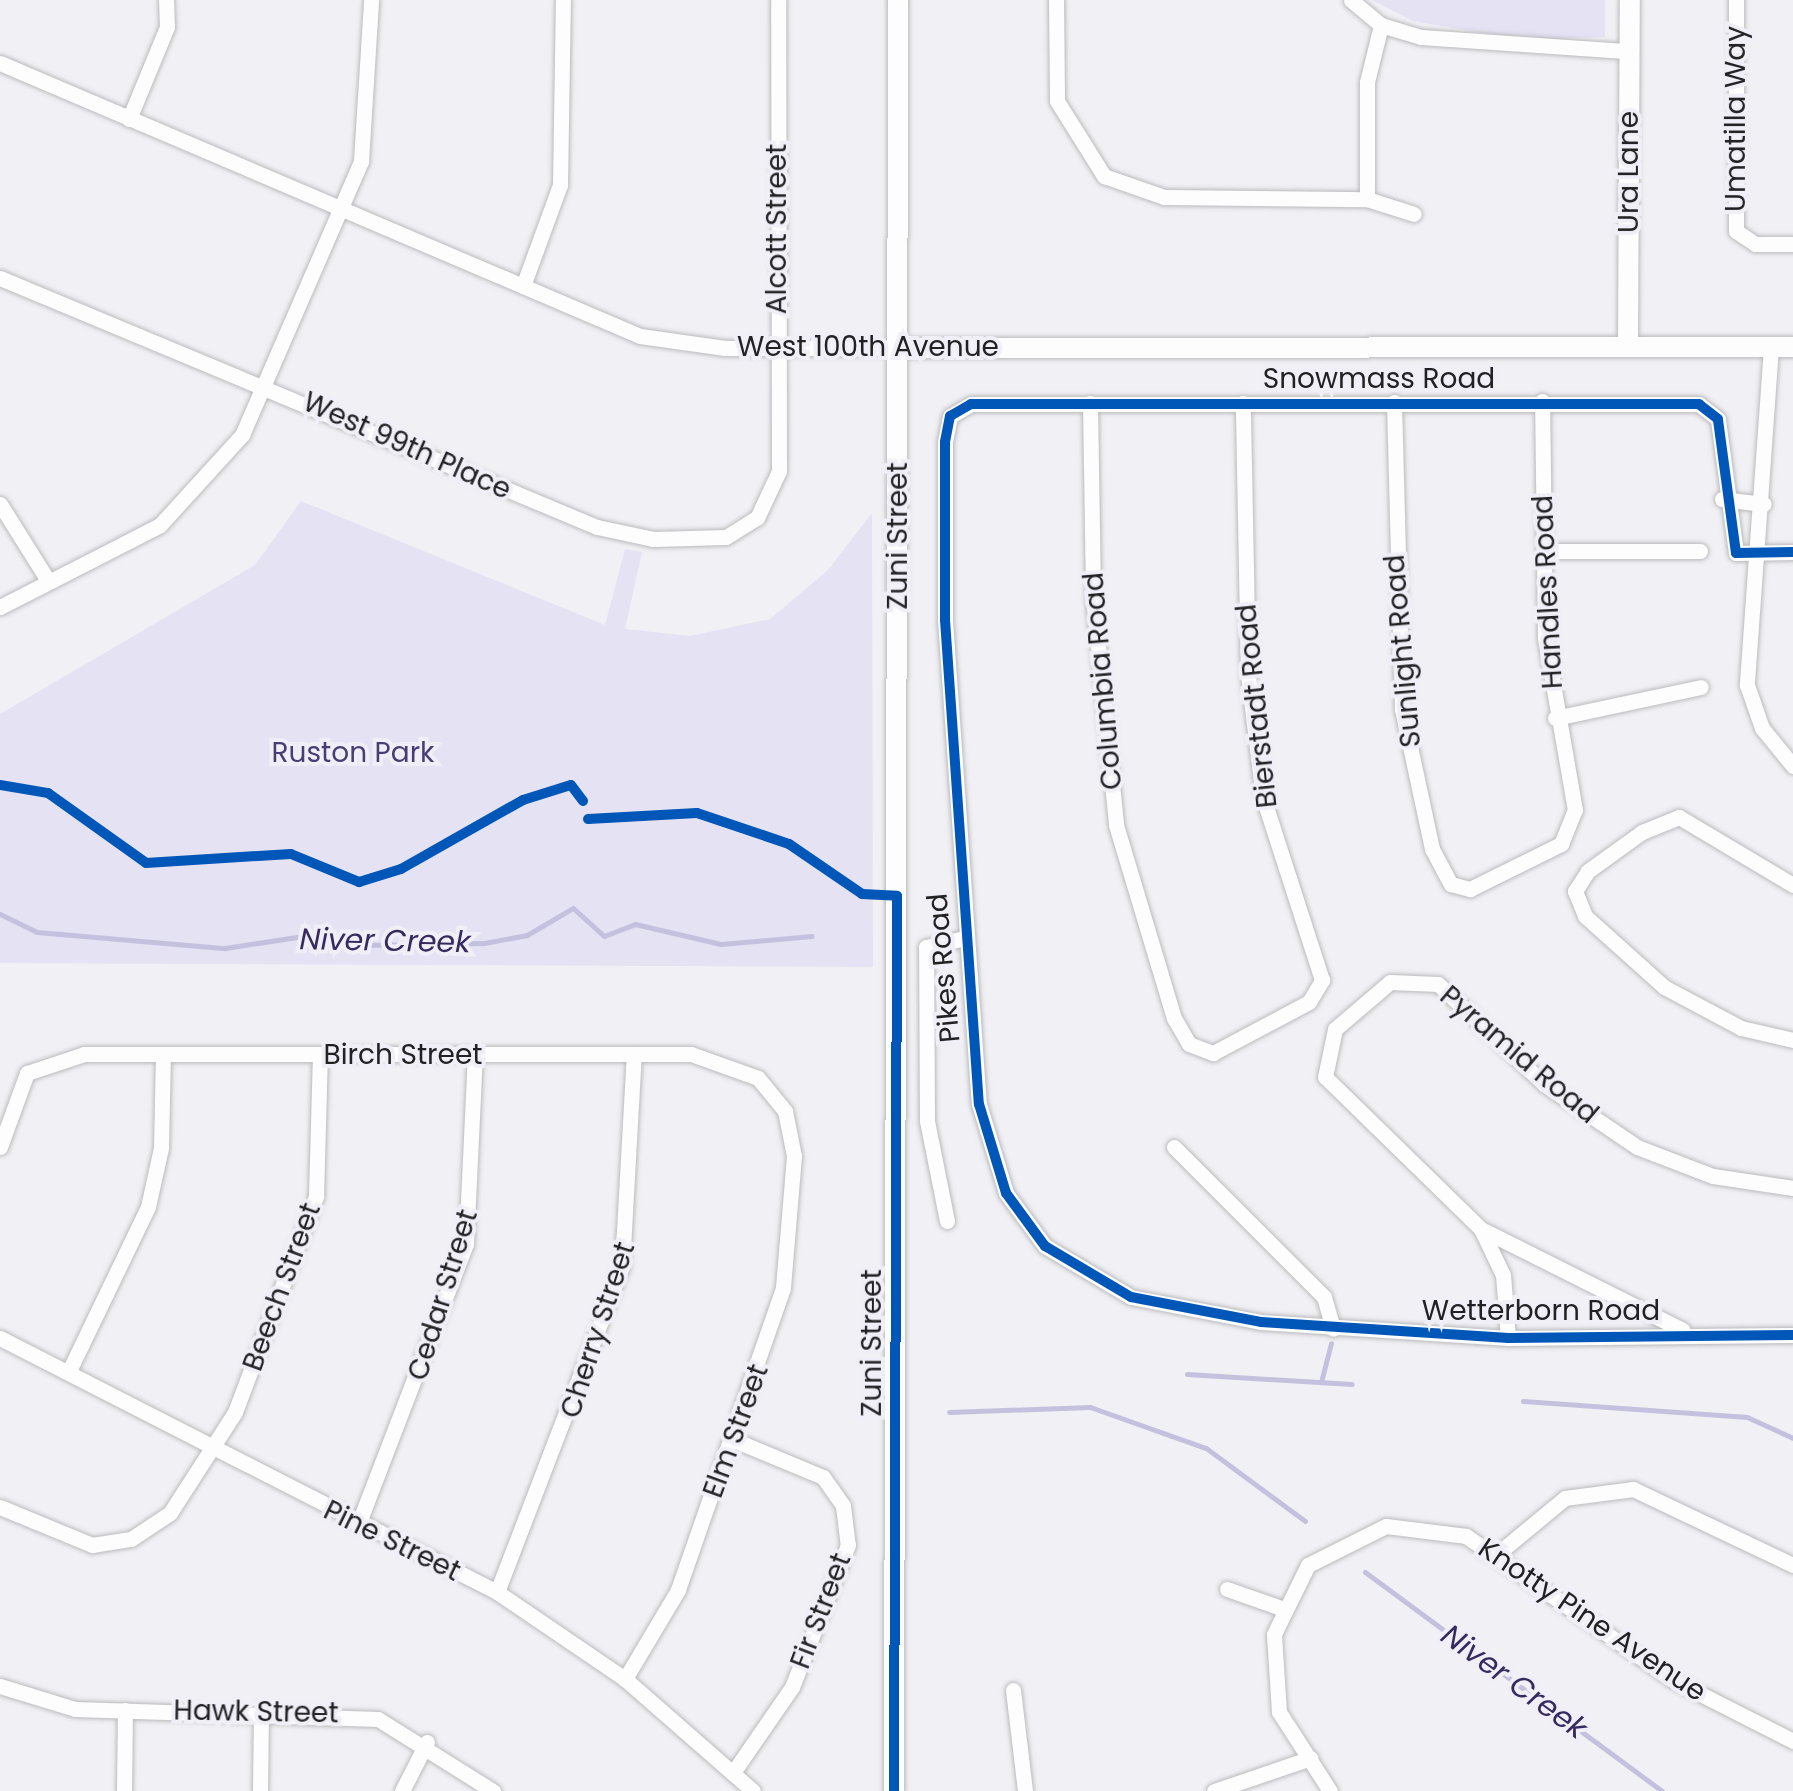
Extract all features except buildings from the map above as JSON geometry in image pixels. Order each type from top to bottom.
[{"type":"street","points":[[129,119],[166,26],[166,0]]},
{"type":"street","points":[[0,607],[180,510],[230,453],[266,384],[339,212],[369,122],[371,0]]},
{"type":"street","points":[[523,286],[560,185],[563,0]]},
{"type":"street","name":"Alcott Street","points":[[778,0],[779,457]]},
{"type":"street","name":"Zuni Street","points":[[894,1791],[898,0]]},
{"type":"street","points":[[1056,0],[1057,101],[1104,176],[1164,197],[1367,199],[1414,214]]},
{"type":"street","points":[[1351,0],[1381,25],[1481,47],[1630,52]]},
{"type":"street","name":"Ura Lane","points":[[1628,345],[1630,0]]},
{"type":"street","name":"Umatilla Way","points":[[1736,0],[1740,237],[1793,244]]},
{"type":"street","points":[[1367,199],[1367,82],[1381,25]]},
{"type":"street","name":"West 100th Avenue","points":[[0,62],[339,212],[640,336],[776,348],[1793,347]]},
{"type":"street","name":"West 99th Place","points":[[0,278],[266,384],[539,505],[652,539],[714,540],[750,524],[773,493],[779,457]]},
{"type":"street","points":[[1771,347],[1764,504],[1756,558],[1748,685],[1762,728],[1793,766]]},
{"type":"street","name":"Snowmass Road","points":[[954,411],[1090,403],[1542,401],[1708,406],[1718,419],[1722,499]]},
{"type":"street","name":"Handles Road","points":[[1514,871],[1560,844],[1572,822],[1555,718],[1544,551],[1542,401]]},
{"type":"street","name":"Sunlight Road","points":[[1394,402],[1396,636],[1432,849],[1460,888],[1514,871]]},
{"type":"street","name":"Columbia Road","points":[[1090,403],[1102,736],[1138,915],[1190,1044],[1222,1051],[1263,1028]]},
{"type":"street","name":"Bierstadt Road","points":[[1242,403],[1248,674],[1263,796],[1322,980],[1318,996],[1263,1028]]},
{"type":"street","name":"Pikes Road","points":[[954,411],[945,442],[945,620],[962,940],[979,1104],[1024,1222],[1105,1287],[1288,1324]]},
{"type":"street","points":[[1764,504],[1722,499],[1736,553],[1756,558],[1793,552]]},
{"type":"street","points":[[0,504],[49,582]]},
{"type":"street","points":[[1544,551],[1700,551]]},
{"type":"street","points":[[1555,718],[1701,687]]},
{"type":"street","points":[[1793,885],[1688,818],[1659,823],[1588,871],[1577,904],[1629,960],[1691,1004],[1793,1040]]},
{"type":"street","points":[[948,1221],[926,1121],[926,947],[962,940]]},
{"type":"street","name":"Pyramid Road","points":[[1508,1338],[1503,1275],[1481,1230],[1325,1077],[1334,1029],[1400,979],[1450,992],[1544,1084],[1637,1147],[1714,1176],[1793,1188]]},
{"type":"street","name":"Cedar Street","points":[[358,1525],[466,1244],[475,1054]]},
{"type":"street","name":"Cherry Street","points":[[497,1592],[622,1266],[634,1054]]},
{"type":"street","name":"Beech Street","points":[[0,1507],[73,1541],[121,1542],[159,1523],[214,1450],[316,1196],[320,1055]]},
{"type":"street","points":[[68,1371],[148,1207],[161,1148],[163,1056]]},
{"type":"street","name":"Birch Street","points":[[0,1146],[18,1087],[40,1063],[163,1056],[714,1056],[758,1078],[785,1111],[794,1166]]},
{"type":"street","points":[[1174,1147],[1324,1297],[1332,1330]]},
{"type":"street","name":"Elm Street","points":[[625,1680],[678,1590],[734,1440],[783,1288],[794,1166]]},
{"type":"street","name":"Wetterborn Road","points":[[1481,1230],[1580,1287],[1690,1333]]},
{"type":"street","name":"Wetterborn Road","points":[[1288,1324],[1332,1330],[1508,1338],[1690,1333],[1793,1335]]},
{"type":"street","name":"Pine Street","points":[[0,1338],[358,1525],[497,1592],[625,1680],[753,1791]]},
{"type":"street","name":"Fir Street","points":[[734,1440],[823,1477],[843,1506],[848,1545],[792,1687],[734,1771]]},
{"type":"street","points":[[1496,1555],[1544,1508],[1610,1488],[1668,1498],[1793,1565]]},
{"type":"street","name":"Knotty Pine Avenue","points":[[1330,1791],[1285,1725],[1272,1684],[1281,1608],[1321,1554],[1372,1529],[1436,1527],[1496,1555],[1673,1680],[1793,1741]]},
{"type":"street","points":[[1227,1589],[1281,1608]]},
{"type":"street","name":"Hawk Street","points":[[0,1686],[54,1706],[352,1714],[427,1742],[493,1791]]},
{"type":"street","points":[[1013,1690],[1026,1791]]},
{"type":"street","points":[[124,1791],[125,1710]]},
{"type":"street","points":[[260,1791],[261,1710]]},
{"type":"street","points":[[402,1791],[427,1742]]},
{"type":"street","points":[[1214,1791],[1311,1758]]},
{"type":"green space","points":[[1372,0],[1605,0],[1605,37],[1523,40],[1413,21]]},
{"type":"green space","name":"Ruston Park","points":[[301,501],[605,625],[625,549],[642,552],[625,629],[690,636],[770,619],[828,570],[872,513],[873,967],[0,963],[0,714],[255,565]]},
{"type":"waterway","name":"Niver Creek","points":[[0,914],[37,932],[225,948],[310,935],[365,945],[484,943],[527,935],[573,908],[604,936],[635,924],[721,944],[812,936]]},
{"type":"waterway","points":[[1321,1382],[1331,1343]]},
{"type":"waterway","points":[[1187,1374],[1352,1384]]},
{"type":"waterway","points":[[1523,1401],[1747,1417],[1793,1438]]},
{"type":"waterway","name":"Niver Creek","points":[[949,1412],[1090,1407],[1206,1448],[1305,1521]]},
{"type":"waterway","name":"Niver Creek","points":[[1365,1572],[1662,1791]]},
{"type":"cycle path","points":[[1793,552],[1736,553],[1718,419],[1699,404],[971,404],[950,416],[945,442],[945,620],[979,1104],[1006,1193],[1045,1246],[1131,1297],[1261,1322],[1508,1338],[1793,1335]]},
{"type":"cycle path","points":[[0,785],[48,793],[146,863],[291,854],[359,882],[401,869],[523,800],[571,785],[583,801]]},
{"type":"cycle path","points":[[588,819],[697,813],[789,844],[862,894],[897,896],[894,1791]]}]
